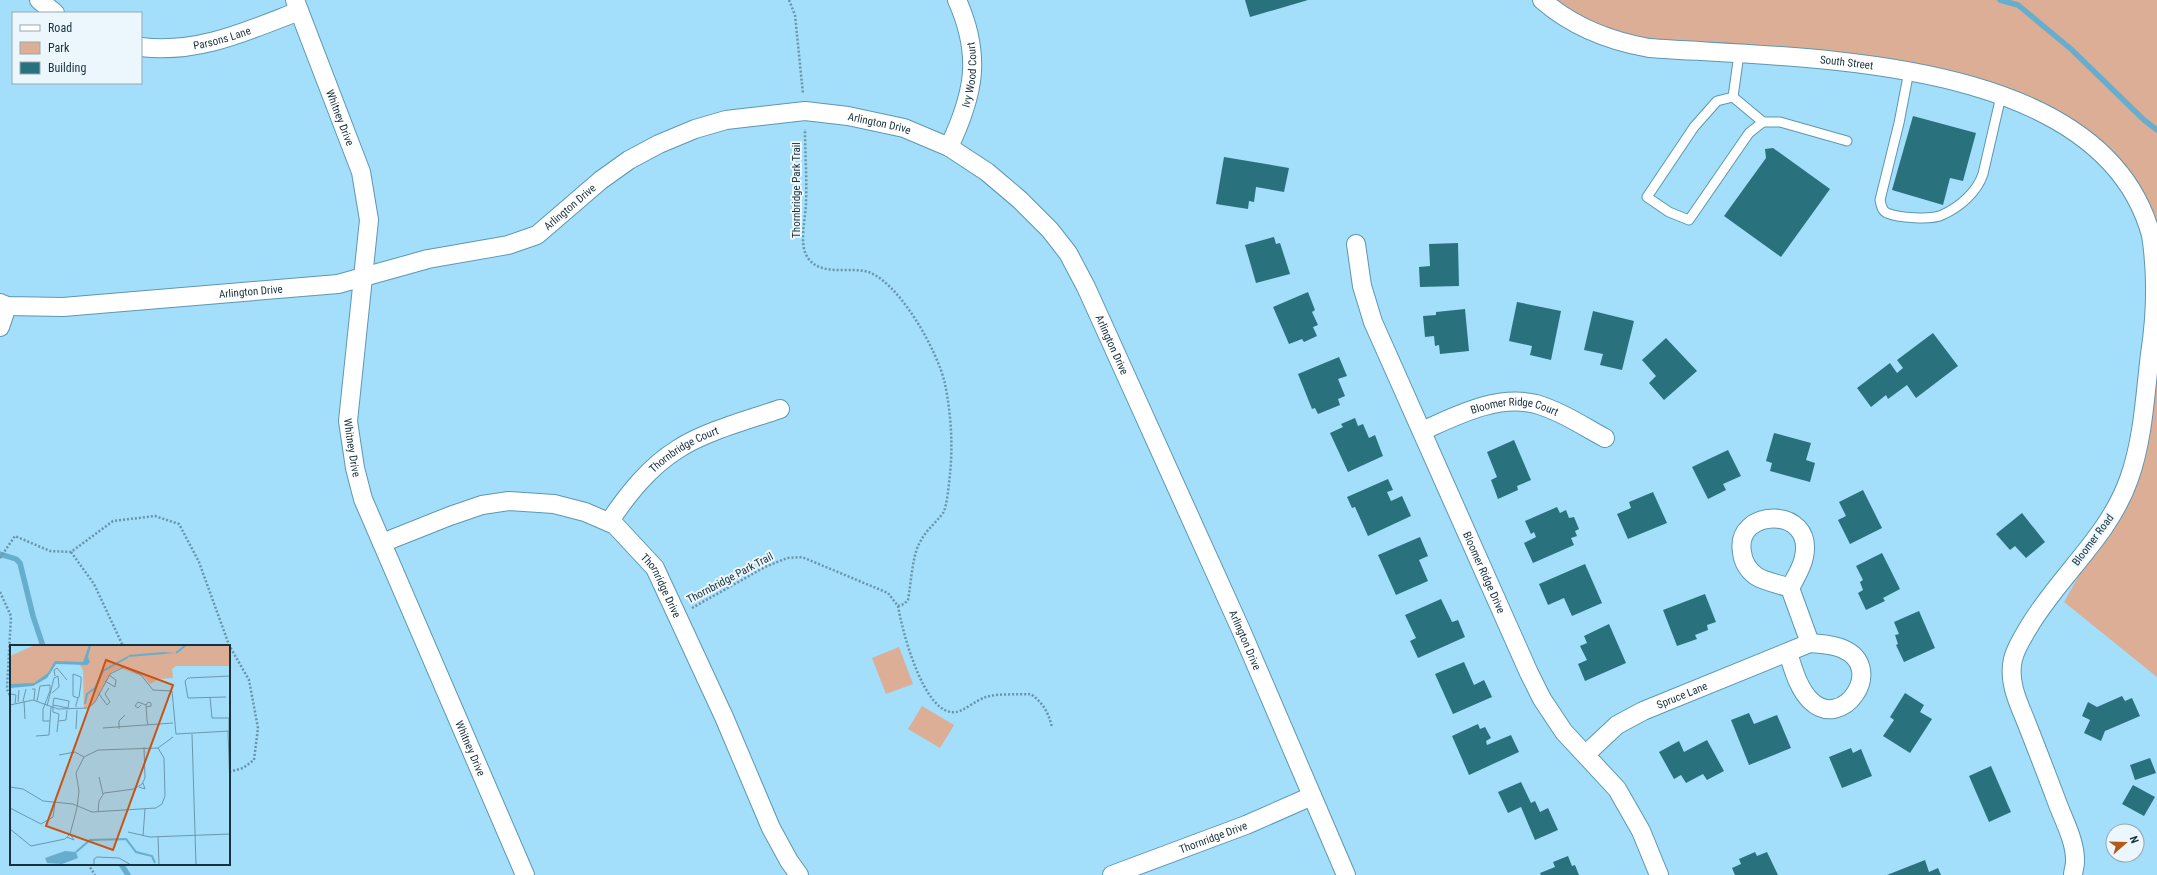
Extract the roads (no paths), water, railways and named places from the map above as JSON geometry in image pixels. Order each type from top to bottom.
[{"type":"street","points":[[39,0],[54,12]]},
{"type":"street","name":"Ivy Wood Court","points":[[949,147],[964,116],[971,89],[971,45],[966,22],[957,0]]},
{"type":"street","name":"South Street","points":[[1542,0],[1586,30],[1624,44],[1649,48],[1818,59],[1909,71],[1972,86],[2048,115],[2072,129],[2104,155],[2129,186]]},
{"type":"street","name":"Parsons Lane","points":[[142,47],[155,49],[195,47],[224,40],[297,5]]},
{"type":"street","name":"Whitney Drive","points":[[297,5],[361,172],[369,220],[348,421],[355,468],[363,499],[525,875]]},
{"type":"street","name":"Arlington Drive","points":[[0,326],[3,305],[71,306],[338,284],[428,259],[508,245],[537,234],[601,180],[629,160],[659,144],[696,129],[726,120],[805,111],[848,116],[904,128],[949,147],[987,172],[1020,200],[1050,230],[1068,253],[1086,287],[1241,630],[1346,875]]},
{"type":"street","name":"Bloomer Road","points":[[2073,875],[2075,862],[2068,830],[2016,696],[2011,668],[2014,653],[2038,611],[2105,527],[2121,500],[2134,463],[2156,313],[2157,284],[2150,234],[2138,201],[2129,186]]},
{"type":"street","name":"Bloomer Ridge Drive","points":[[1356,244],[1362,286],[1373,322],[1542,699],[1564,732],[1617,789],[1631,811],[1659,875]]},
{"type":"street","name":"Bloomer Ridge Court","points":[[1422,431],[1475,409],[1513,401],[1536,404],[1562,415],[1605,438]]},
{"type":"street","name":"Thornbridge Court","points":[[610,522],[637,484],[655,467],[678,449],[700,437],[780,409]]},
{"type":"street","name":"Thornridge Drive","points":[[382,543],[482,505],[509,501],[554,504],[586,512],[615,525],[655,568],[771,828],[788,861],[799,875]]},
{"type":"street","points":[[1788,652],[1802,690],[1810,700],[1820,707],[1829,708],[1848,703],[1860,687],[1862,676],[1857,660],[1844,649],[1810,643],[1790,588]]},
{"type":"street","name":"Spruce Lane","points":[[1586,754],[1618,725],[1643,711],[1810,643]]},
{"type":"street","name":"Thornridge Drive","points":[[1112,875],[1246,825],[1312,796]]},
{"type":"lane","points":[[1733,97],[1739,54]]},
{"type":"lane","points":[[1909,71],[1880,200],[1886,213],[1901,216],[1933,218],[1956,207],[1974,191],[1980,184],[1983,174],[2001,96]]},
{"type":"lane","points":[[1733,97],[1717,100],[1694,127],[1647,197],[1669,212],[1689,220],[1750,133],[1763,122]]},
{"type":"lane","points":[[1733,97],[1763,122],[1780,122],[1847,141]]},
{"type":"waterway","points":[[2000,0],[2018,5],[2071,49],[2144,120],[2157,130]]},
{"type":"waterway","points":[[0,554],[16,559],[20,563],[33,616],[43,645]]},
{"type":"waterway","points":[[122,865],[128,875]]}]
